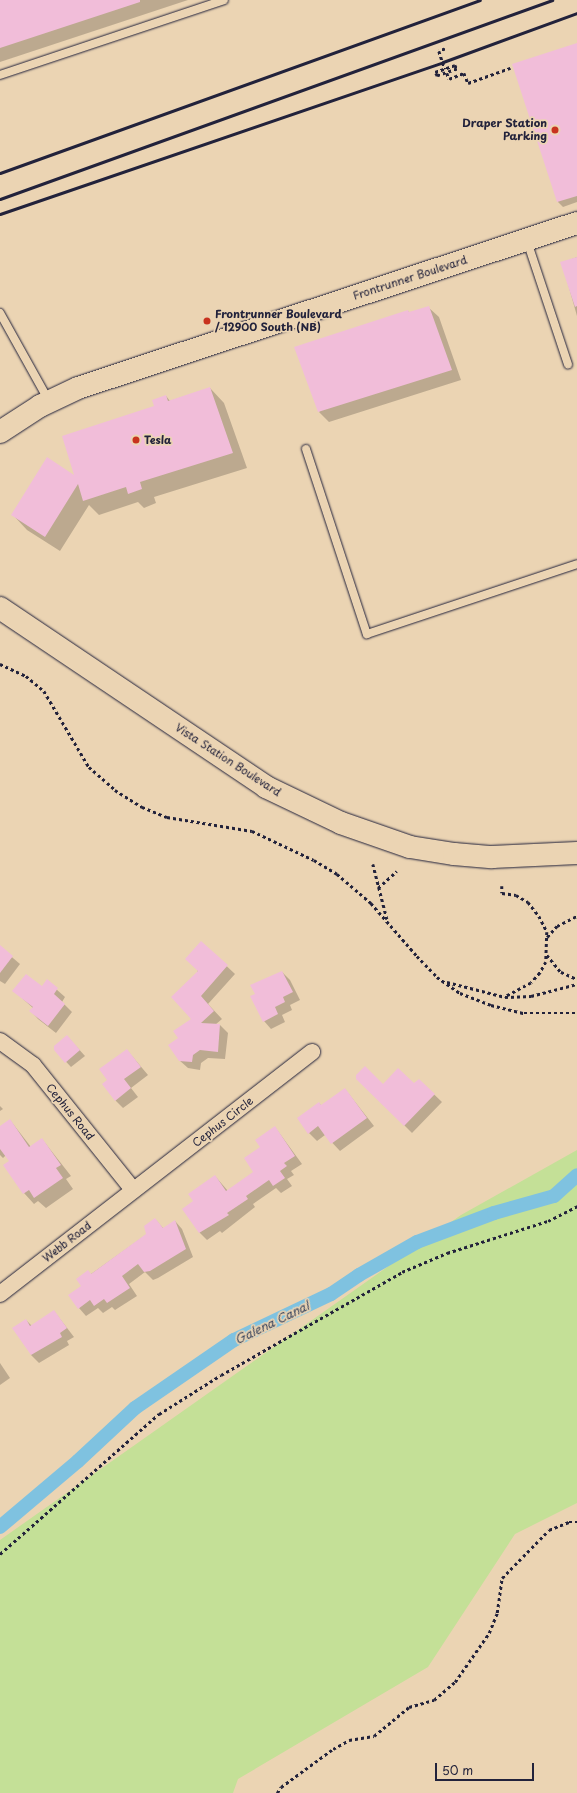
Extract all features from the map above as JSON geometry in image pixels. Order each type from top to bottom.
[{"type":"street","name":"Frontrunner Boulevard","points":[[0,432],[49,402],[78,388],[577,223]]},
{"type":"street","name":"Vista Station Boulevard","points":[[0,608],[266,787],[335,820],[410,846],[454,854],[520,857],[577,853]]},
{"type":"street","name":"Cephus Road","points":[[0,1041],[33,1065],[133,1190]]},
{"type":"street","name":"Cephus Circle","points":[[133,1190],[312,1052]]},
{"type":"street","name":"Webb Road","points":[[0,1294],[133,1190]]},
{"type":"lane","points":[[0,75],[224,0]]},
{"type":"lane","points":[[526,240],[568,364]]},
{"type":"lane","points":[[0,313],[49,402]]},
{"type":"lane","points":[[306,449],[367,634],[577,564]]},
{"type":"path","points":[[445,49],[439,51],[446,69]]},
{"type":"path","points":[[455,65],[457,69],[447,73],[437,76],[435,72],[455,65]]},
{"type":"path","points":[[447,73],[449,78],[464,73],[468,83],[510,68]]},
{"type":"path","points":[[0,664],[26,676],[44,691],[89,767],[115,790],[142,807],[167,817],[252,831],[283,844],[337,874],[388,921],[417,956],[444,981],[460,992],[490,1006],[524,1013],[577,1013]]},
{"type":"path","points":[[373,864],[378,888],[388,921]]},
{"type":"path","points":[[378,888],[397,871]]},
{"type":"path","points":[[502,886],[502,893],[516,895],[528,902],[539,916],[547,937],[547,954],[540,973],[531,983],[505,996]]},
{"type":"path","points":[[547,937],[557,926],[577,916]]},
{"type":"path","points":[[547,954],[561,972],[577,979]]},
{"type":"path","points":[[444,981],[505,996],[531,996],[577,984]]},
{"type":"path","points":[[0,1554],[159,1414],[221,1375],[402,1272],[446,1254],[548,1221],[577,1206]]},
{"type":"path","points":[[277,1793],[281,1787],[333,1749],[349,1740],[374,1736],[409,1707],[434,1700],[455,1682],[489,1633],[497,1613],[502,1578],[548,1530],[569,1522],[577,1522]]},
{"type":"green space","points":[[577,1150],[577,1503],[515,1534],[428,1667],[238,1779],[233,1793],[0,1793],[0,1540],[461,1215]]},
{"type":"building","points":[[0,0],[140,0],[140,2],[0,48]]},
{"type":"building","name":"Draper Station Parking","points":[[577,43],[577,196],[557,202],[512,64]]},
{"type":"building","points":[[577,257],[577,306],[575,307],[560,262]]},
{"type":"building","points":[[429,306],[452,370],[318,412],[294,347],[408,310],[409,312]]},
{"type":"building","points":[[210,387],[233,453],[140,482],[142,489],[128,494],[126,487],[83,501],[78,484],[45,537],[11,515],[47,457],[74,475],[62,436],[154,406],[152,400],[166,395],[168,401]]},
{"type":"building","points":[[201,941],[228,965],[201,996],[214,1011],[201,1023],[220,1024],[218,1052],[200,1050],[193,1055],[192,1062],[179,1061],[168,1045],[178,1038],[173,1031],[191,1019],[171,997],[198,971],[185,959]]},
{"type":"building","points":[[0,945],[13,956],[0,973]]},
{"type":"building","points":[[282,971],[293,992],[283,997],[285,1002],[275,1007],[278,1014],[263,1022],[250,996],[255,994],[250,985]]},
{"type":"building","points":[[26,974],[42,986],[47,979],[58,988],[54,994],[65,1004],[48,1026],[29,1011],[33,1007],[12,991]]},
{"type":"building","points":[[67,1035],[80,1050],[65,1063],[54,1050],[54,1046]]},
{"type":"building","points":[[127,1049],[141,1067],[124,1079],[131,1088],[115,1101],[102,1084],[107,1080],[99,1069]]},
{"type":"building","points":[[365,1066],[383,1084],[398,1068],[414,1083],[419,1079],[435,1094],[404,1126],[356,1079],[356,1075]]},
{"type":"building","points":[[345,1088],[367,1118],[331,1144],[318,1126],[308,1134],[297,1118],[319,1102],[321,1105]]},
{"type":"building","points":[[10,1119],[29,1147],[42,1138],[61,1165],[56,1168],[63,1178],[34,1198],[29,1190],[23,1194],[3,1165],[9,1161],[0,1149],[0,1126]]},
{"type":"building","points":[[275,1126],[295,1156],[284,1163],[287,1166],[280,1171],[285,1178],[273,1186],[269,1180],[246,1196],[248,1199],[227,1213],[229,1215],[199,1233],[182,1209],[193,1201],[188,1194],[215,1175],[226,1191],[253,1172],[244,1158],[260,1147],[255,1140]]},
{"type":"building","points":[[155,1218],[163,1228],[175,1220],[186,1249],[150,1271],[144,1272],[138,1264],[122,1276],[130,1288],[107,1303],[104,1299],[94,1306],[90,1300],[78,1309],[68,1295],[81,1286],[76,1279],[88,1270],[91,1274],[146,1234],[144,1226]]},
{"type":"building","points":[[54,1310],[67,1328],[60,1333],[62,1337],[31,1355],[12,1328],[26,1319],[30,1326]]},
{"type":"waterway","name":"Galena Canal","points":[[0,1527],[78,1461],[135,1408],[234,1340],[331,1294],[359,1275],[417,1242],[494,1213],[554,1196],[577,1175]]},
{"type":"railway","points":[[0,173],[480,0]]},
{"type":"railway","points":[[0,199],[552,0]]},
{"type":"railway","points":[[0,214],[443,62],[577,13]]},
{"type":"place","name":"Draper Station Parking","points":[[555,130]]},
{"type":"place","name":"Frontrunner Boulevard / 12900 South (NB)","points":[[207,321]]},
{"type":"place","name":"Tesla","points":[[136,440]]}]
